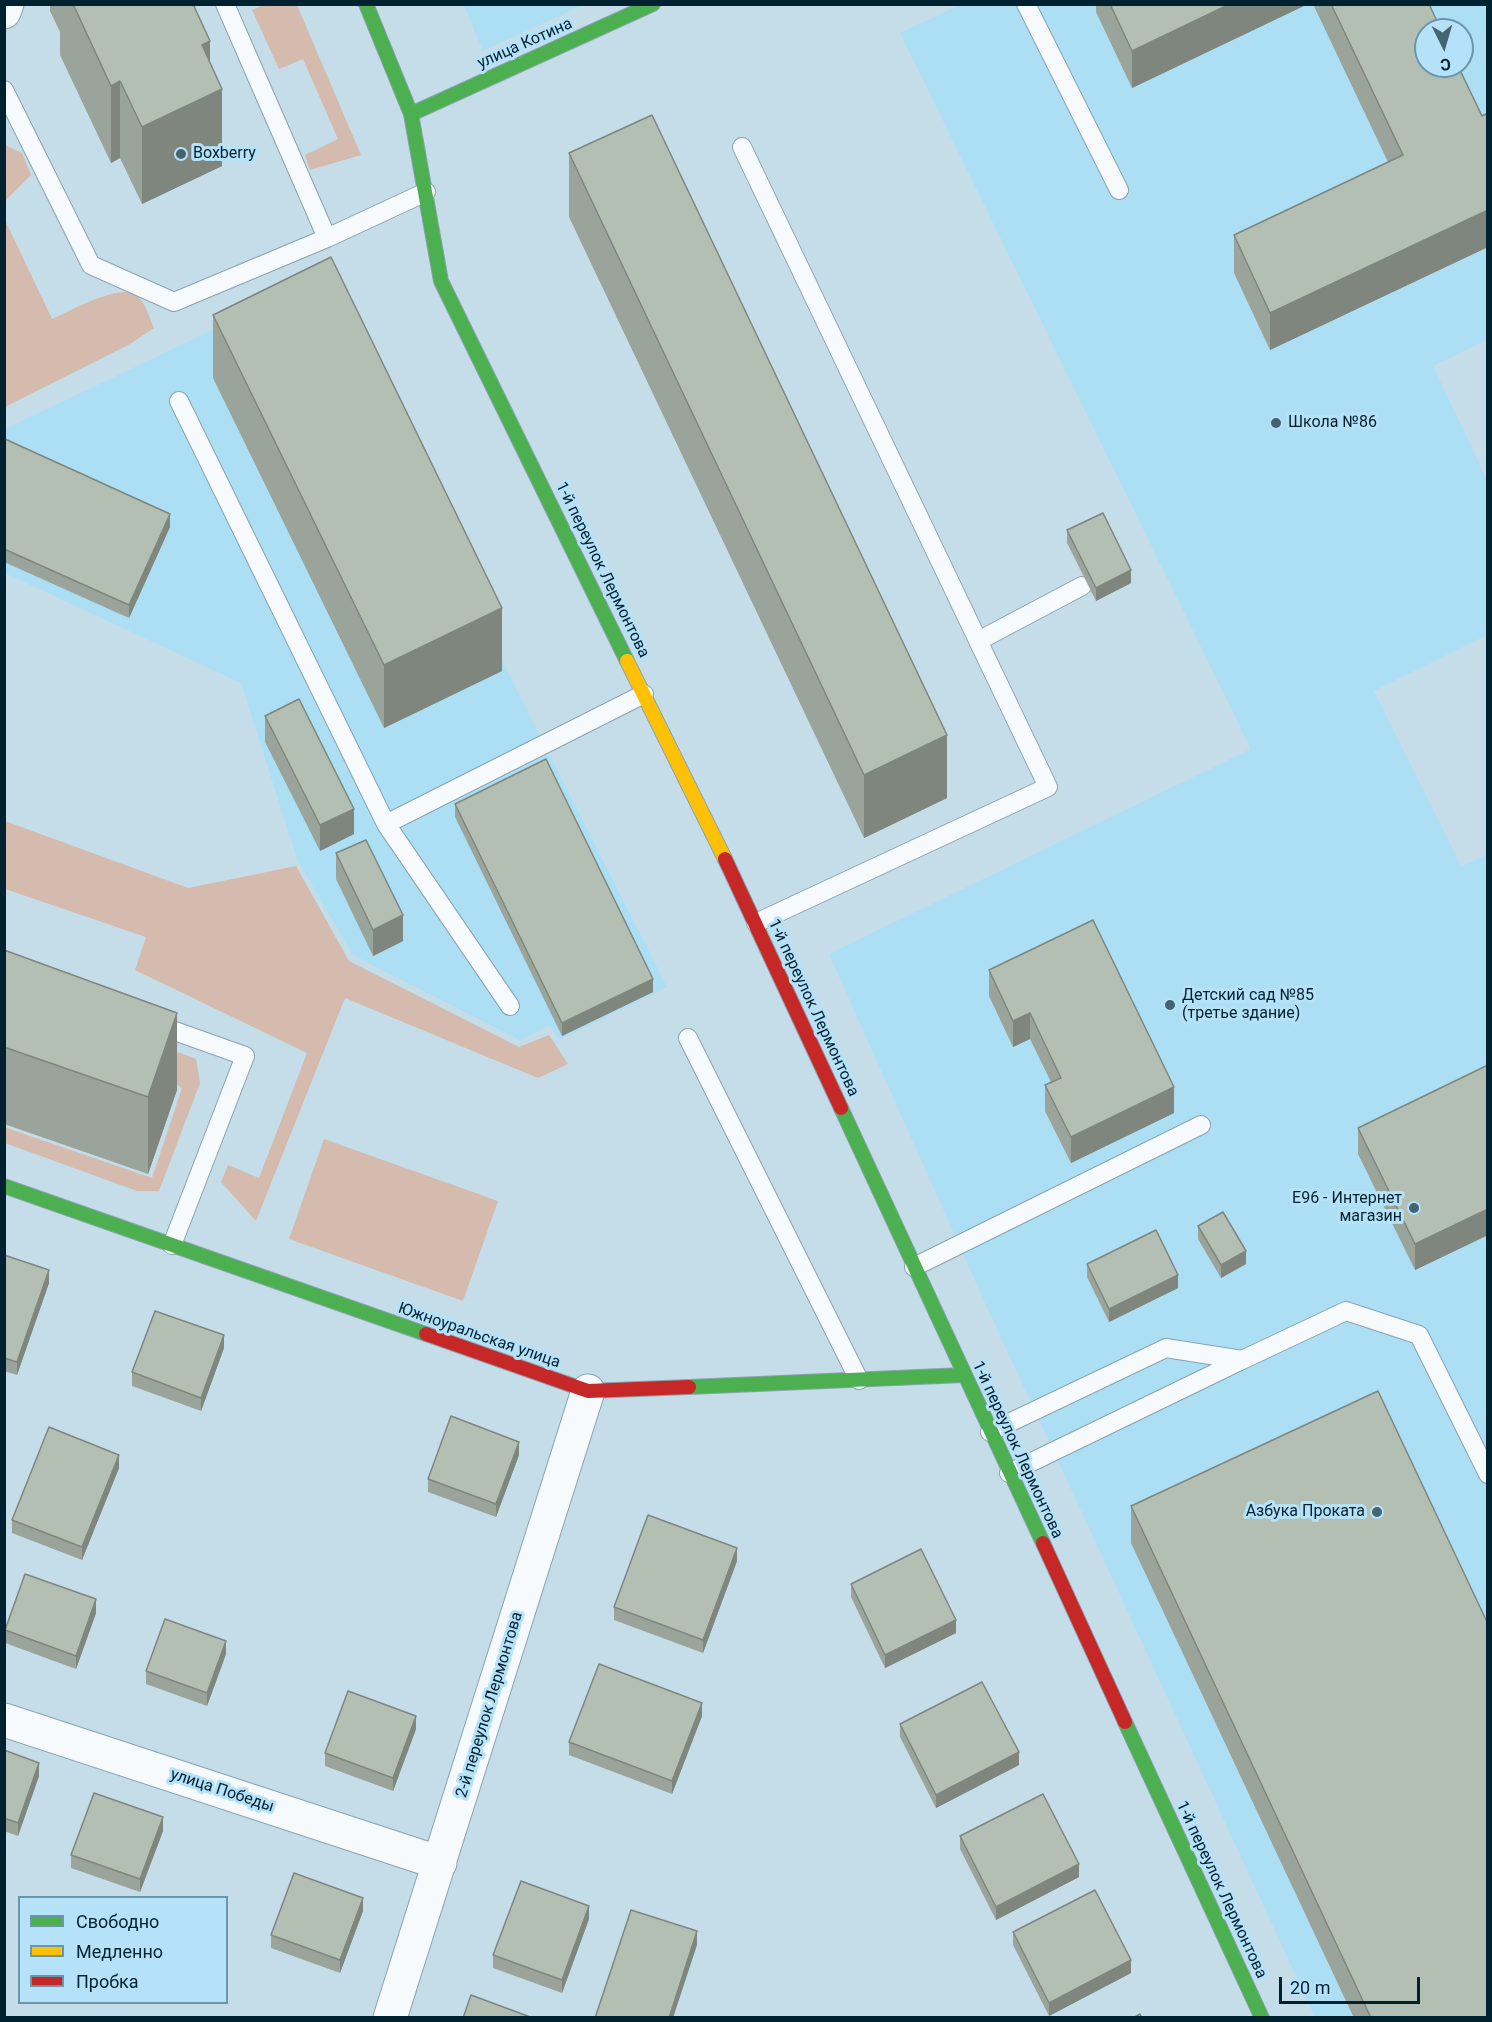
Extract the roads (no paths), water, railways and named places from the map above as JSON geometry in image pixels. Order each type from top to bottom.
[{"type":"street","points":[[4,12],[7,4]]},
{"type":"street","name":"1-й переулок Лермонтова","points":[[366,4],[411,114],[441,280],[756,923],[1262,2018]]},
{"type":"street","name":"улица Котина","points":[[411,114],[653,4]]},
{"type":"street","name":"Южноуральская улица","points":[[4,1186],[588,1391],[964,1375]]},
{"type":"street","name":"2-й переулок Лермонтова","points":[[390,2018],[588,1391]]},
{"type":"street","name":"улица Победы","points":[[4,1720],[440,1863]]},
{"type":"lane","points":[[225,4],[327,238]]},
{"type":"lane","points":[[1026,4],[1119,190]]},
{"type":"lane","points":[[4,90],[91,266],[174,302],[327,238],[426,192]]},
{"type":"lane","points":[[742,147],[1048,787],[756,923]]},
{"type":"lane","points":[[179,401],[386,824],[510,1006]]},
{"type":"lane","points":[[978,641],[1082,586]]},
{"type":"lane","points":[[386,824],[644,694]]},
{"type":"lane","points":[[136,1017],[245,1056],[172,1245]]},
{"type":"lane","points":[[688,1038],[859,1380]]},
{"type":"lane","points":[[914,1267],[1201,1125]]},
{"type":"lane","points":[[1009,1473],[1346,1311],[1419,1335],[1488,1474]]},
{"type":"lane","points":[[990,1432],[1167,1348],[1242,1360]]},
{"type":"place","name":"Boxberry","points":[[181,154]]},
{"type":"place","name":"Школа №86","points":[[1276,423]]},
{"type":"place","name":"Детский сад №85 (третье здание)","points":[[1170,1005]]},
{"type":"place","name":"Е96 - Интернет магазин","points":[[1414,1208]]},
{"type":"place","name":"Азбука Проката","points":[[1377,1512]]}]
